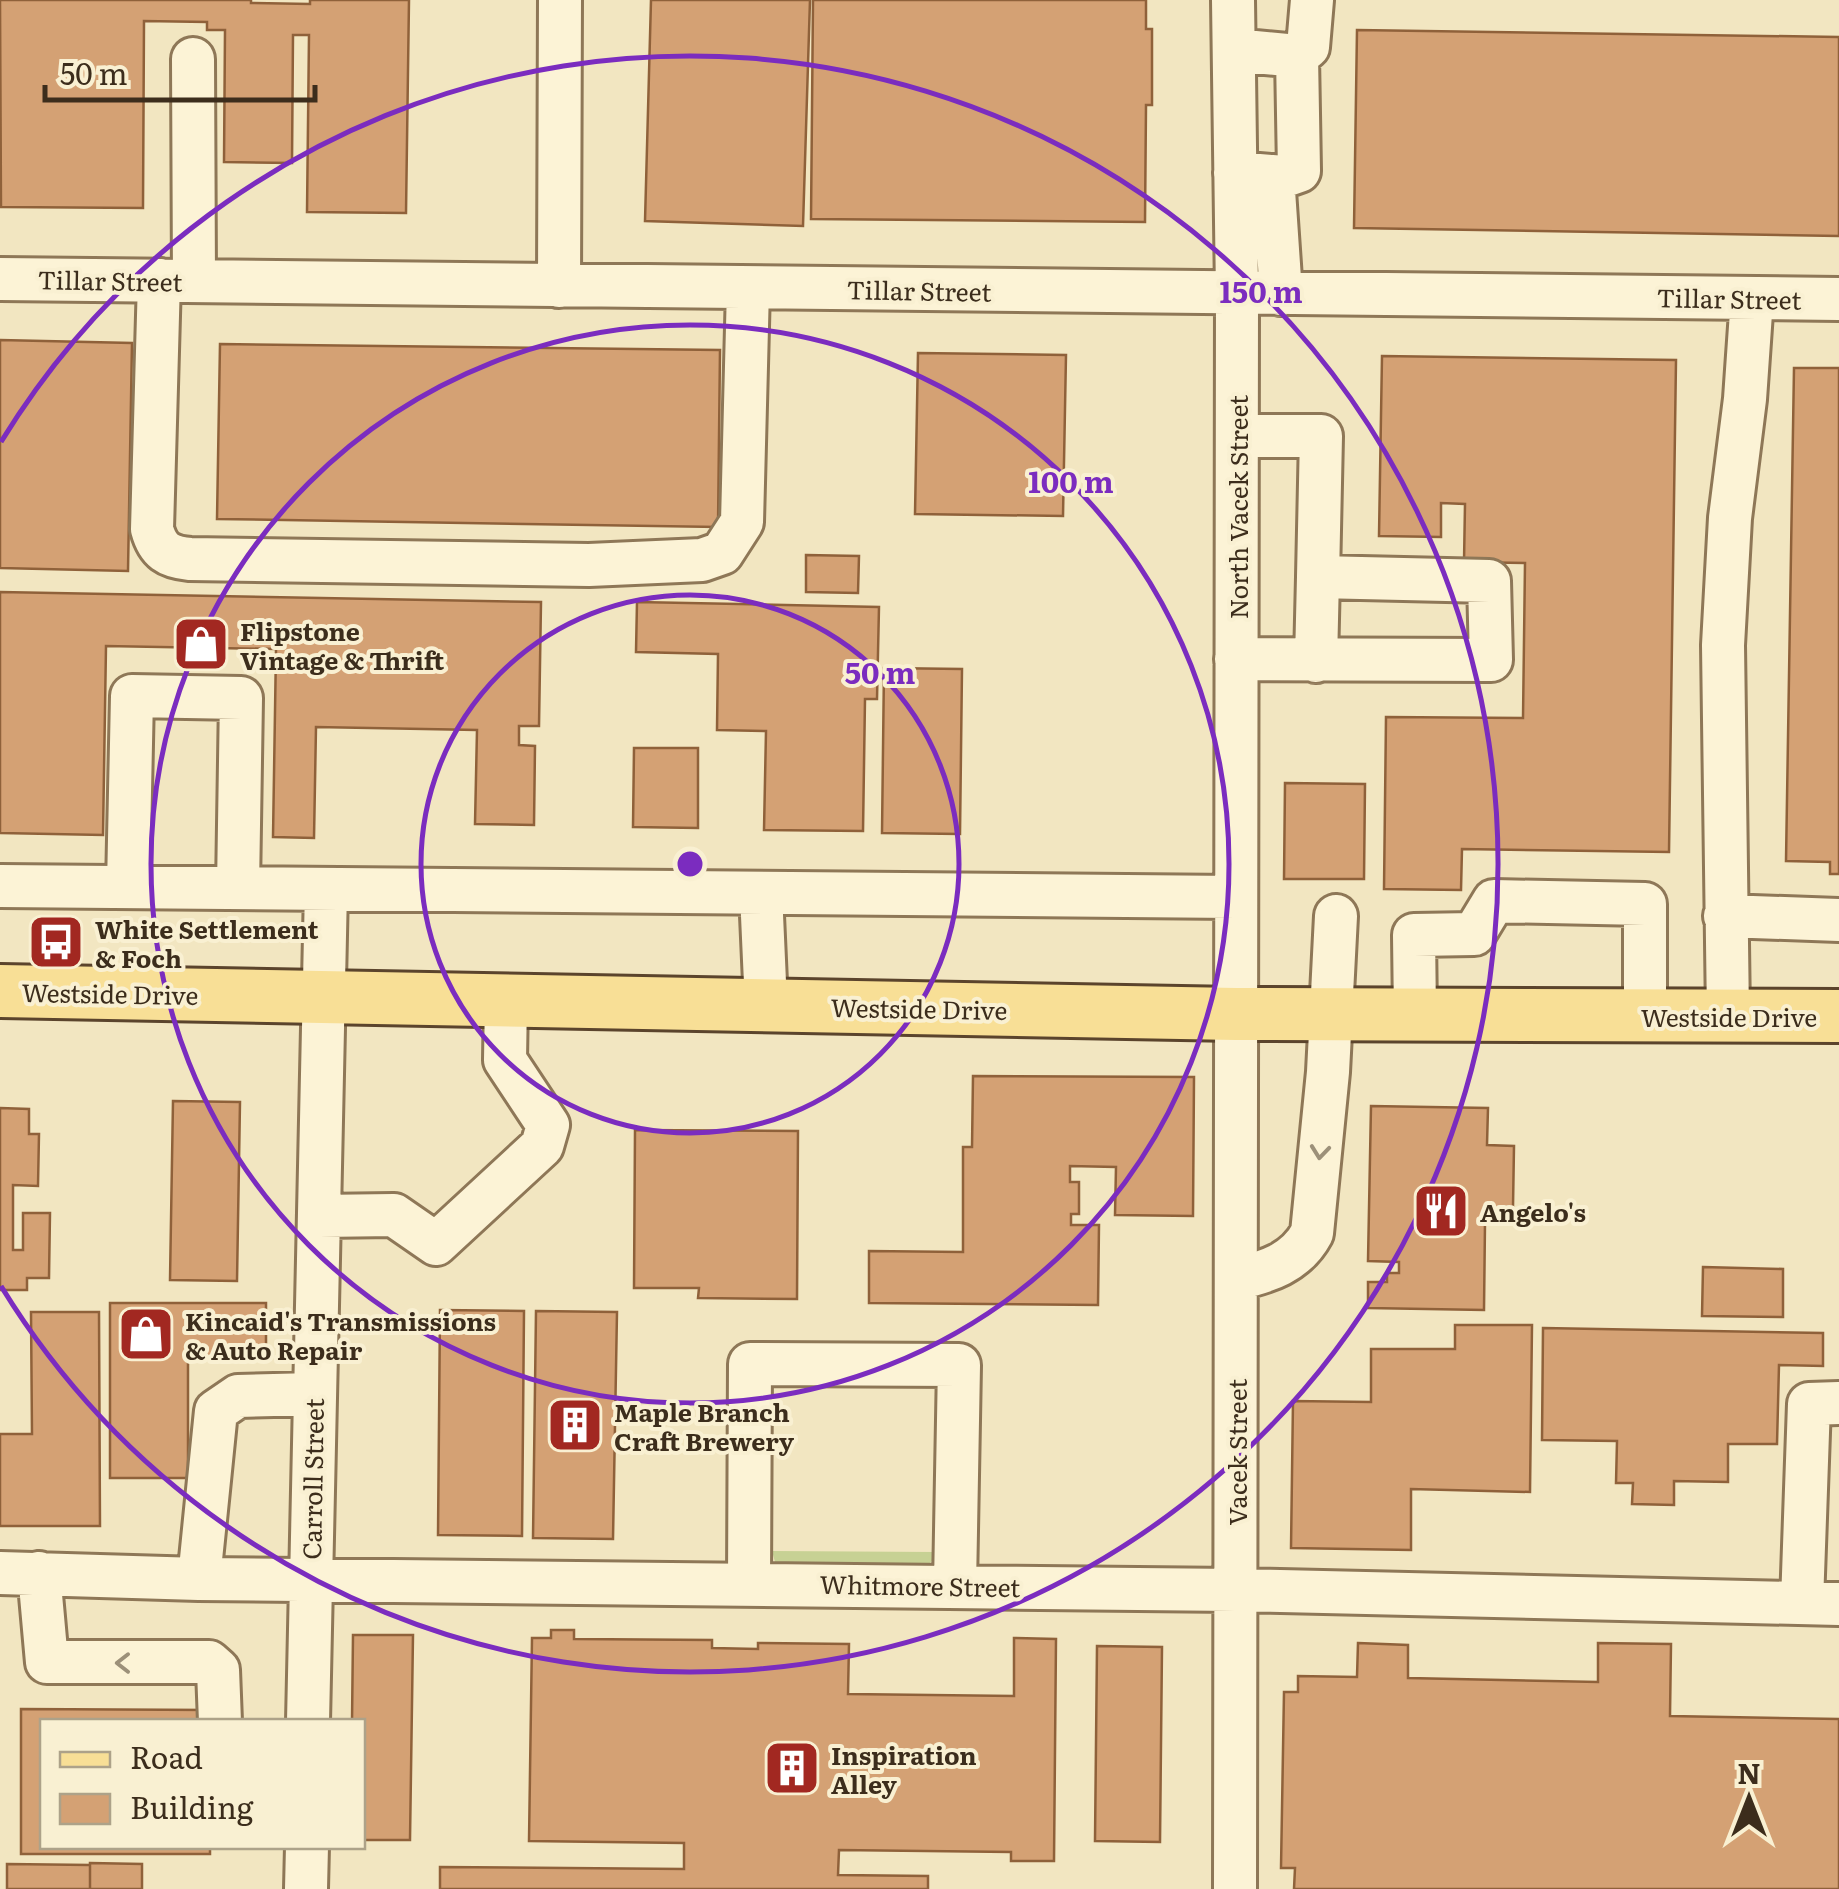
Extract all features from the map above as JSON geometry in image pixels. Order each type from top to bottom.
[{"type":"main road","name":"Westside Drive","points":[[0,991],[1236,1014],[1839,1016]]},
{"type":"street","points":[[559,286],[560,0]]},
{"type":"street","name":"North Vacek Street","points":[[1233,0],[1234,50],[1254,175],[1238,294],[1236,1014]]},
{"type":"street","points":[[1234,50],[1296,56],[1308,47],[1312,0]]},
{"type":"street","points":[[1282,294],[1254,175],[1298,171],[1296,56]]},
{"type":"street","points":[[194,59],[152,529],[158,548],[172,557],[589,566],[702,560],[722,553],[742,522],[748,288]]},
{"type":"street","name":"Tillar Street","points":[[0,279],[1839,299]]},
{"type":"street","points":[[1728,1016],[1723,646],[1730,518],[1745,399],[1752,298]]},
{"type":"street","points":[[1237,436],[1321,436],[1316,661]]},
{"type":"street","points":[[1236,658],[1492,660],[1490,581],[1318,577]]},
{"type":"street","points":[[128,887],[132,696],[241,698],[238,888]]},
{"type":"street","points":[[0,886],[1236,897]]},
{"type":"street","name":"Carroll Street","points":[[308,1719],[326,889]]},
{"type":"street","points":[[761,893],[766,1005]]},
{"type":"street","points":[[1415,1015],[1414,935],[1474,934],[1494,900],[1645,904],[1645,1015]]},
{"type":"street","points":[[1236,1279],[1269,1271],[1286,1262],[1304,1249],[1312,1233],[1328,1072],[1336,916]]},
{"type":"street","points":[[1725,916],[1839,920]]},
{"type":"street","points":[[318,1216],[394,1215],[436,1244],[542,1146],[548,1125],[506,1060],[506,1000]]},
{"type":"street","name":"Vacek Street","points":[[1235,1889],[1236,1014]]},
{"type":"street","points":[[749,1583],[750,1364],[959,1365],[955,1586]]},
{"type":"street","points":[[200,1579],[216,1412],[238,1396],[314,1394]]},
{"type":"street","points":[[1821,1603],[1809,1404],[1839,1404]]},
{"type":"street","points":[[20,1573],[48,1662],[208,1662],[218,1670],[220,1719]]},
{"type":"street","name":"Whitmore Street","points":[[20,1573],[200,1579],[1236,1590],[1821,1603]]},
{"type":"street","points":[[306,1889],[307,1849]]},
{"type":"green space","points":[[772,1551],[936,1552],[936,1557],[929,1564],[780,1563],[775,1562]]},
{"type":"building","points":[[0,0],[251,0],[310,4],[310,0],[409,0],[406,213],[307,212],[309,35],[293,35],[292,163],[224,162],[225,30],[207,30],[207,22],[144,21],[143,208],[1,207]]},
{"type":"building","points":[[651,0],[810,0],[803,226],[645,221]]},
{"type":"building","points":[[813,0],[1146,0],[1146,29],[1152,29],[1152,105],[1146,105],[1145,222],[811,219]]},
{"type":"building","points":[[1357,30],[1839,37],[1839,236],[1354,228]]},
{"type":"building","points":[[0,340],[132,343],[128,571],[0,568]]},
{"type":"building","points":[[220,344],[720,350],[718,527],[217,519]]},
{"type":"building","points":[[918,353],[1066,355],[1063,516],[915,514]]},
{"type":"building","points":[[1382,356],[1676,360],[1669,852],[1462,849],[1461,890],[1384,889],[1386,717],[1523,718],[1525,563],[1464,562],[1465,504],[1441,503],[1441,537],[1379,536]]},
{"type":"building","points":[[1794,368],[1839,368],[1839,874],[1830,874],[1830,862],[1786,861]]},
{"type":"building","points":[[806,555],[859,556],[858,593],[806,592]]},
{"type":"building","points":[[0,592],[541,602],[539,726],[519,726],[519,745],[535,746],[534,825],[475,824],[477,730],[316,727],[314,838],[273,837],[276,649],[106,646],[103,835],[0,833]]},
{"type":"building","points":[[637,602],[879,607],[877,699],[865,699],[863,831],[764,830],[766,731],[717,730],[718,654],[636,652]]},
{"type":"building","points":[[884,668],[962,669],[960,834],[882,833]]},
{"type":"building","points":[[634,748],[698,748],[698,828],[633,827]]},
{"type":"building","points":[[1285,783],[1365,784],[1364,879],[1284,879]]},
{"type":"building","points":[[973,1076],[1194,1077],[1193,1216],[1115,1215],[1116,1167],[1070,1166],[1070,1182],[1079,1182],[1079,1214],[1071,1214],[1071,1225],[1099,1225],[1098,1305],[869,1303],[869,1251],[963,1252],[963,1147],[972,1147]]},
{"type":"building","points":[[173,1101],[240,1102],[237,1281],[170,1280]]},
{"type":"building","points":[[1371,1106],[1488,1108],[1487,1145],[1514,1146],[1513,1207],[1500,1207],[1499,1223],[1485,1223],[1484,1310],[1368,1308],[1368,1282],[1387,1282],[1387,1273],[1399,1273],[1399,1262],[1368,1261]]},
{"type":"building","points":[[0,1108],[29,1109],[29,1134],[39,1134],[38,1186],[13,1185],[13,1250],[23,1250],[23,1213],[50,1213],[49,1278],[27,1278],[27,1290],[0,1290]]},
{"type":"building","points":[[635,1130],[798,1131],[797,1299],[698,1298],[699,1288],[634,1288]]},
{"type":"building","points":[[1703,1267],[1783,1269],[1783,1317],[1702,1316]]},
{"type":"building","points":[[110,1303],[266,1303],[266,1359],[188,1359],[188,1478],[110,1478]]},
{"type":"building","points":[[440,1310],[524,1311],[522,1536],[438,1535]]},
{"type":"building","name":"Maple Branch Craft Brewery","points":[[536,1311],[617,1312],[613,1539],[533,1538]]},
{"type":"building","points":[[31,1312],[99,1312],[100,1526],[0,1526],[0,1434],[32,1434]]},
{"type":"building","points":[[1455,1325],[1532,1325],[1530,1492],[1411,1489],[1411,1550],[1291,1548],[1293,1401],[1371,1402],[1371,1349],[1455,1349]]},
{"type":"building","points":[[1543,1328],[1823,1333],[1823,1366],[1779,1365],[1777,1444],[1728,1444],[1728,1482],[1674,1481],[1674,1505],[1632,1504],[1633,1483],[1616,1483],[1617,1441],[1542,1440]]},
{"type":"building","name":"Inspiration Alley","points":[[551,1630],[574,1630],[574,1639],[712,1640],[712,1648],[758,1649],[758,1643],[849,1644],[848,1694],[1014,1696],[1014,1638],[1056,1639],[1054,1861],[1011,1861],[1011,1852],[839,1850],[838,1875],[928,1876],[928,1889],[440,1889],[440,1867],[684,1869],[684,1843],[529,1841],[532,1638],[551,1638]]},
{"type":"building","points":[[353,1635],[413,1635],[410,1840],[365,1840],[365,1719],[352,1719]]},
{"type":"building","points":[[1358,1643],[1408,1645],[1408,1678],[1598,1682],[1598,1643],[1671,1644],[1670,1716],[1839,1719],[1839,1889],[1294,1889],[1295,1868],[1281,1868],[1284,1692],[1298,1692],[1298,1676],[1357,1677]]},
{"type":"building","points":[[1097,1646],[1162,1647],[1160,1842],[1095,1841]]},
{"type":"building","points":[[21,1709],[211,1710],[211,1719],[40,1719],[40,1849],[210,1849],[210,1854],[21,1854]]},
{"type":"building","points":[[90,1863],[142,1864],[142,1889],[90,1889]]},
{"type":"building","points":[[7,1864],[90,1865],[90,1889],[7,1889]]},
{"type":"place","name":"Flipstone Vintage & Thrift","points":[[201,644]]},
{"type":"place","name":"White Settlement & Foch","points":[[56,942]]},
{"type":"place","name":"Angelo's","points":[[1441,1211]]},
{"type":"place","name":"Kincaid's Transmissions & Auto Repair","points":[[146,1334]]},
{"type":"place","name":"Maple Branch Craft Brewery","points":[[575,1425]]},
{"type":"place","name":"Inspiration Alley","points":[[792,1768]]}]
